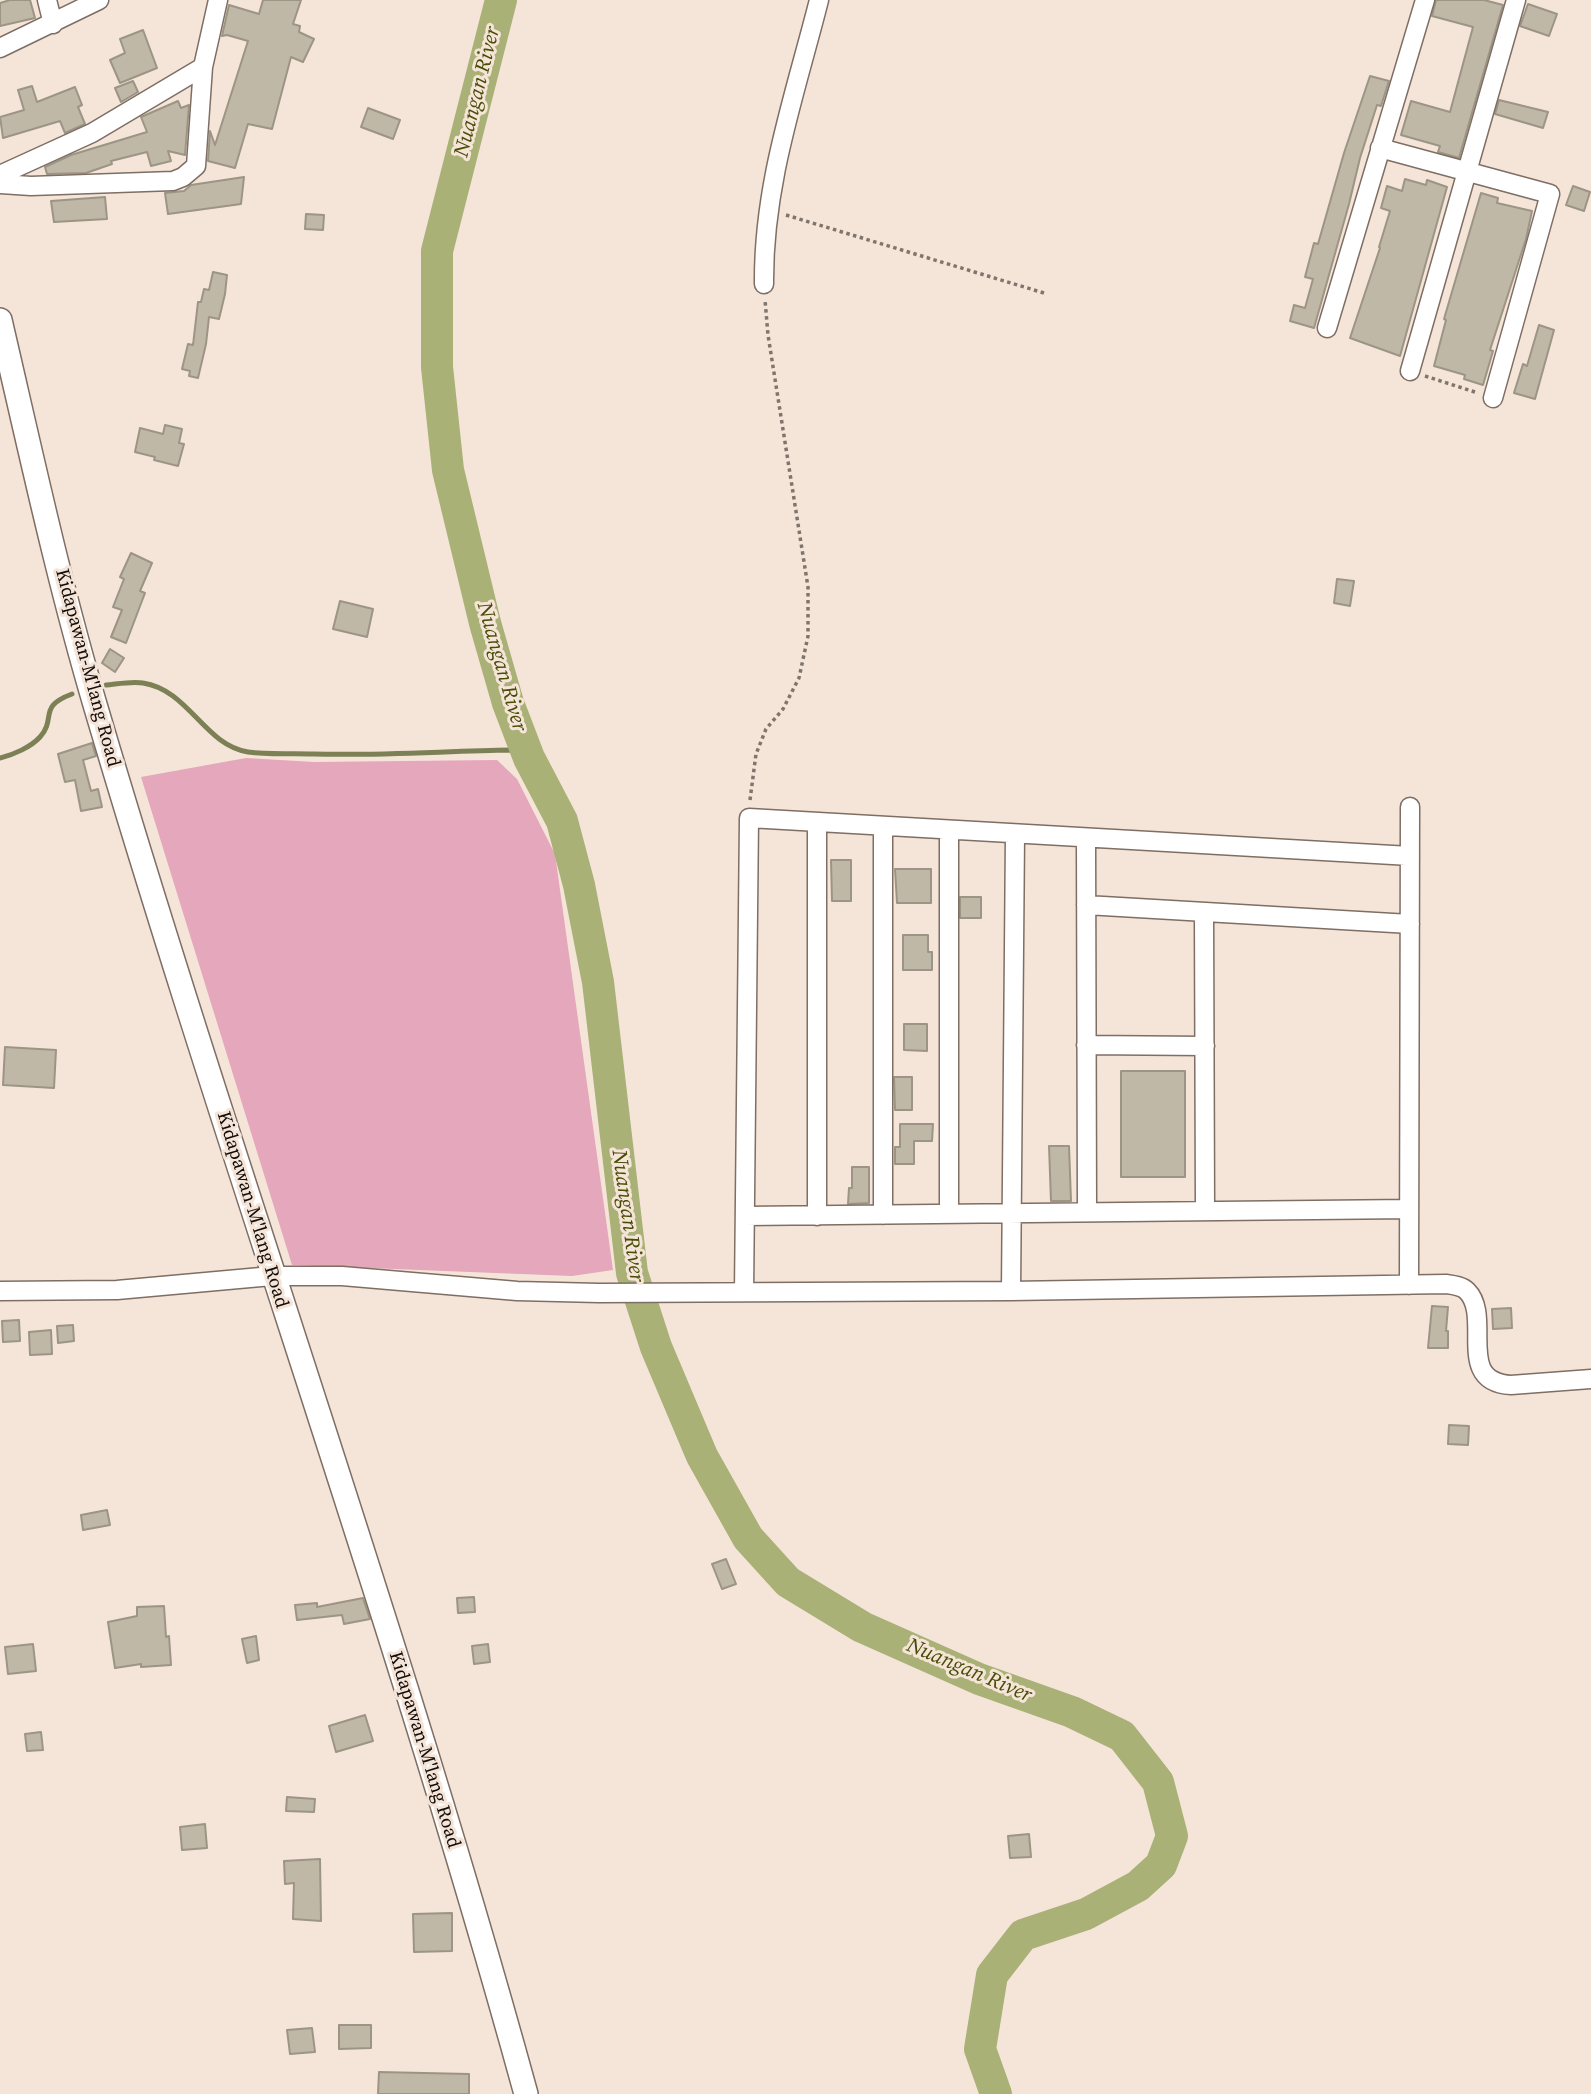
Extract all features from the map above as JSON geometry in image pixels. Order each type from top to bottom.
[{"type":"main road","name":"Kidapawan-M'lang Road","points":[[0,320],[36,477],[95,704],[272,1276],[482,1935],[526,2094]]},
{"type":"street","points":[[47,0],[53,24]]},
{"type":"street","points":[[0,48],[99,0]]},
{"type":"street","points":[[0,184],[31,186],[173,181],[183,177],[196,166],[204,67],[218,0]]},
{"type":"street","points":[[764,284],[764,243],[768,210],[782,136],[819,0]]},
{"type":"street","points":[[1327,328],[1425,0]]},
{"type":"street","points":[[1410,371],[1516,0]]},
{"type":"street","points":[[0,175],[92,133],[204,67]]},
{"type":"street","points":[[1380,148],[1550,194],[1493,398]]},
{"type":"street","points":[[1409,1285],[1410,807]]},
{"type":"street","points":[[744,1292],[749,818],[1410,856]]},
{"type":"street","points":[[817,822],[817,1216]]},
{"type":"street","points":[[883,826],[883,1215]]},
{"type":"street","points":[[949,830],[949,1214]]},
{"type":"street","points":[[1011,1291],[1015,834]]},
{"type":"street","points":[[1086,838],[1087,1212]]},
{"type":"street","points":[[1086,905],[1410,924]]},
{"type":"street","points":[[1205,912],[1205,1211]]},
{"type":"street","points":[[1086,1045],[1205,1046]]},
{"type":"street","points":[[745,1216],[1409,1209]]},
{"type":"street","points":[[0,1290],[117,1290],[272,1276],[342,1276],[517,1291],[598,1293],[1011,1291],[1446,1284],[1459,1286],[1467,1291],[1473,1302],[1480,1366],[1488,1378],[1500,1384],[1591,1379]]},
{"type":"path","points":[[768,210],[1044,293]]},
{"type":"path","points":[[749,818],[751,779],[756,754],[766,729],[783,709],[799,678],[808,636],[808,587],[768,335],[764,284]]},
{"type":"path","points":[[1410,371],[1493,398]]},
{"type":"shaded area","points":[[246,758],[314,762],[497,760],[517,779],[555,854],[613,1270],[572,1276],[292,1265],[141,777]]},
{"type":"building","points":[[30,0],[35,18],[0,26],[0,3]]},
{"type":"building","points":[[263,0],[301,0],[293,24],[300,26],[299,32],[314,39],[303,62],[291,57],[272,129],[248,124],[235,168],[208,161],[210,131],[215,145],[248,41],[222,36],[229,5],[259,14]]},
{"type":"building","points":[[1436,0],[1484,0],[1503,5],[1459,158],[1438,152],[1440,146],[1401,135],[1411,101],[1450,112],[1473,27],[1432,16]]},
{"type":"building","points":[[1528,4],[1557,14],[1549,36],[1520,26]]},
{"type":"building","points":[[143,30],[157,68],[120,83],[110,60],[125,53],[120,39]]},
{"type":"building","points":[[1370,76],[1389,81],[1381,106],[1377,105],[1360,158],[1314,328],[1290,321],[1294,305],[1305,308],[1313,279],[1305,277],[1314,243],[1318,244]]},
{"type":"building","points":[[133,81],[138,92],[121,102],[115,88]]},
{"type":"building","points":[[32,86],[37,102],[75,87],[82,105],[78,107],[85,124],[65,133],[60,121],[3,138],[0,117],[24,110],[18,90]]},
{"type":"building","points":[[1499,100],[1548,112],[1543,128],[1495,114]]},
{"type":"building","points":[[178,101],[181,108],[189,105],[185,155],[168,151],[171,161],[151,166],[147,152],[111,161],[112,164],[86,173],[47,174],[45,167],[71,155],[147,132],[141,117]]},
{"type":"building","points":[[368,108],[400,120],[393,139],[361,127]]},
{"type":"building","points":[[244,177],[241,204],[168,214],[165,193],[184,191],[191,185]]},
{"type":"building","points":[[1405,179],[1426,185],[1427,180],[1447,187],[1400,356],[1350,338],[1390,211],[1381,208],[1387,186],[1402,191]]},
{"type":"building","points":[[1573,186],[1590,192],[1584,211],[1566,205]]},
{"type":"building","points":[[1481,193],[1498,198],[1497,203],[1532,211],[1526,239],[1490,350],[1493,351],[1483,385],[1464,379],[1465,375],[1434,366],[1446,320],[1444,319]]},
{"type":"building","points":[[105,197],[107,219],[54,222],[51,201]]},
{"type":"building","points":[[306,214],[324,215],[323,230],[305,229]]},
{"type":"building","points":[[213,272],[227,275],[225,294],[219,319],[209,317],[198,378],[189,376],[190,371],[182,369],[188,344],[193,345],[198,302],[201,302],[204,289],[209,290]]},
{"type":"building","points":[[1539,325],[1554,330],[1535,399],[1514,393],[1523,364],[1527,366]]},
{"type":"building","points":[[165,425],[182,429],[179,443],[184,444],[178,466],[135,452],[140,428],[163,434]]},
{"type":"building","points":[[131,553],[152,563],[140,591],[145,593],[126,643],[111,637],[122,610],[113,607],[124,579],[120,577]]},
{"type":"building","points":[[1337,579],[1354,581],[1350,606],[1334,603]]},
{"type":"building","points":[[340,601],[373,609],[367,637],[333,629]]},
{"type":"building","points":[[110,649],[124,658],[115,672],[102,663]]},
{"type":"building","points":[[92,743],[96,756],[83,760],[91,791],[98,789],[102,807],[81,811],[75,780],[65,782],[58,754]]},
{"type":"building","points":[[831,860],[851,860],[851,901],[832,901]]},
{"type":"building","points":[[895,869],[931,869],[931,903],[897,903]]},
{"type":"building","points":[[960,897],[981,897],[981,918],[960,918]]},
{"type":"building","points":[[903,935],[928,935],[932,970],[903,970]]},
{"type":"building","points":[[904,1024],[927,1024],[927,1051],[904,1050]]},
{"type":"building","points":[[5,1047],[56,1050],[54,1088],[3,1085]]},
{"type":"building","points":[[1121,1071],[1185,1071],[1185,1177],[1121,1177]]},
{"type":"building","points":[[894,1077],[912,1077],[912,1110],[895,1110]]},
{"type":"building","points":[[900,1124],[933,1124],[932,1141],[914,1141],[914,1164],[895,1164],[895,1147],[900,1147]]},
{"type":"building","points":[[1049,1146],[1069,1146],[1071,1201],[1051,1201]]},
{"type":"building","points":[[852,1167],[869,1167],[869,1203],[848,1204],[849,1188],[852,1188]]},
{"type":"building","points":[[1432,1306],[1448,1307],[1448,1348],[1428,1348]]},
{"type":"building","points":[[1511,1308],[1512,1328],[1493,1329],[1492,1309]]},
{"type":"building","points":[[19,1320],[20,1341],[3,1342],[2,1321]]},
{"type":"building","points":[[73,1325],[74,1341],[58,1343],[57,1326]]},
{"type":"building","points":[[51,1330],[52,1354],[30,1355],[29,1332]]},
{"type":"building","points":[[1449,1425],[1469,1426],[1468,1445],[1448,1444]]},
{"type":"building","points":[[107,1510],[110,1525],[83,1530],[81,1515]]},
{"type":"building","points":[[726,1559],[736,1584],[722,1589],[712,1564]]},
{"type":"building","points":[[474,1597],[475,1612],[458,1613],[457,1598]]},
{"type":"building","points":[[363,1598],[370,1619],[344,1624],[342,1615],[297,1620],[295,1605],[317,1603],[317,1607]]},
{"type":"building","points":[[164,1606],[171,1665],[141,1667],[141,1664],[115,1668],[108,1622],[137,1616],[137,1607]]},
{"type":"building","points":[[256,1636],[259,1660],[247,1663],[242,1639]]},
{"type":"building","points":[[33,1644],[36,1671],[8,1674],[5,1647]]},
{"type":"building","points":[[488,1644],[490,1662],[474,1664],[472,1646]]},
{"type":"building","points":[[365,1715],[373,1741],[336,1752],[329,1726]]},
{"type":"building","points":[[41,1732],[43,1750],[27,1751],[25,1734]]},
{"type":"building","points":[[287,1797],[315,1799],[314,1812],[286,1811]]},
{"type":"building","points":[[205,1824],[207,1848],[182,1850],[180,1827]]},
{"type":"building","points":[[1029,1834],[1031,1857],[1010,1858],[1008,1836]]},
{"type":"building","points":[[320,1859],[321,1921],[293,1919],[294,1883],[285,1884],[284,1861]]},
{"type":"building","points":[[452,1913],[452,1951],[414,1952],[413,1914]]},
{"type":"building","points":[[339,2025],[371,2025],[371,2048],[339,2049]]},
{"type":"building","points":[[312,2028],[315,2052],[290,2054],[287,2030]]},
{"type":"building","points":[[379,2072],[469,2074],[469,2094],[378,2094]]},
{"type":"waterway","name":"Nuangan River","points":[[501,0],[437,251],[437,367],[448,470],[485,623],[508,703],[529,758],[562,821],[579,885],[598,982],[632,1273],[656,1347],[702,1456],[748,1538],[788,1582],[862,1627],[979,1679],[1072,1712],[1122,1736],[1158,1782],[1172,1836],[1161,1865],[1138,1886],[1086,1914],[1023,1935],[992,1975],[980,2049],[996,2094]]},
{"type":"waterway","points":[[106,685],[139,682],[159,688],[185,706],[220,739],[248,752],[362,754],[511,750],[529,758]]},
{"type":"waterway","points":[[0,758],[22,750],[36,741],[45,730],[51,708],[72,694]]}]
